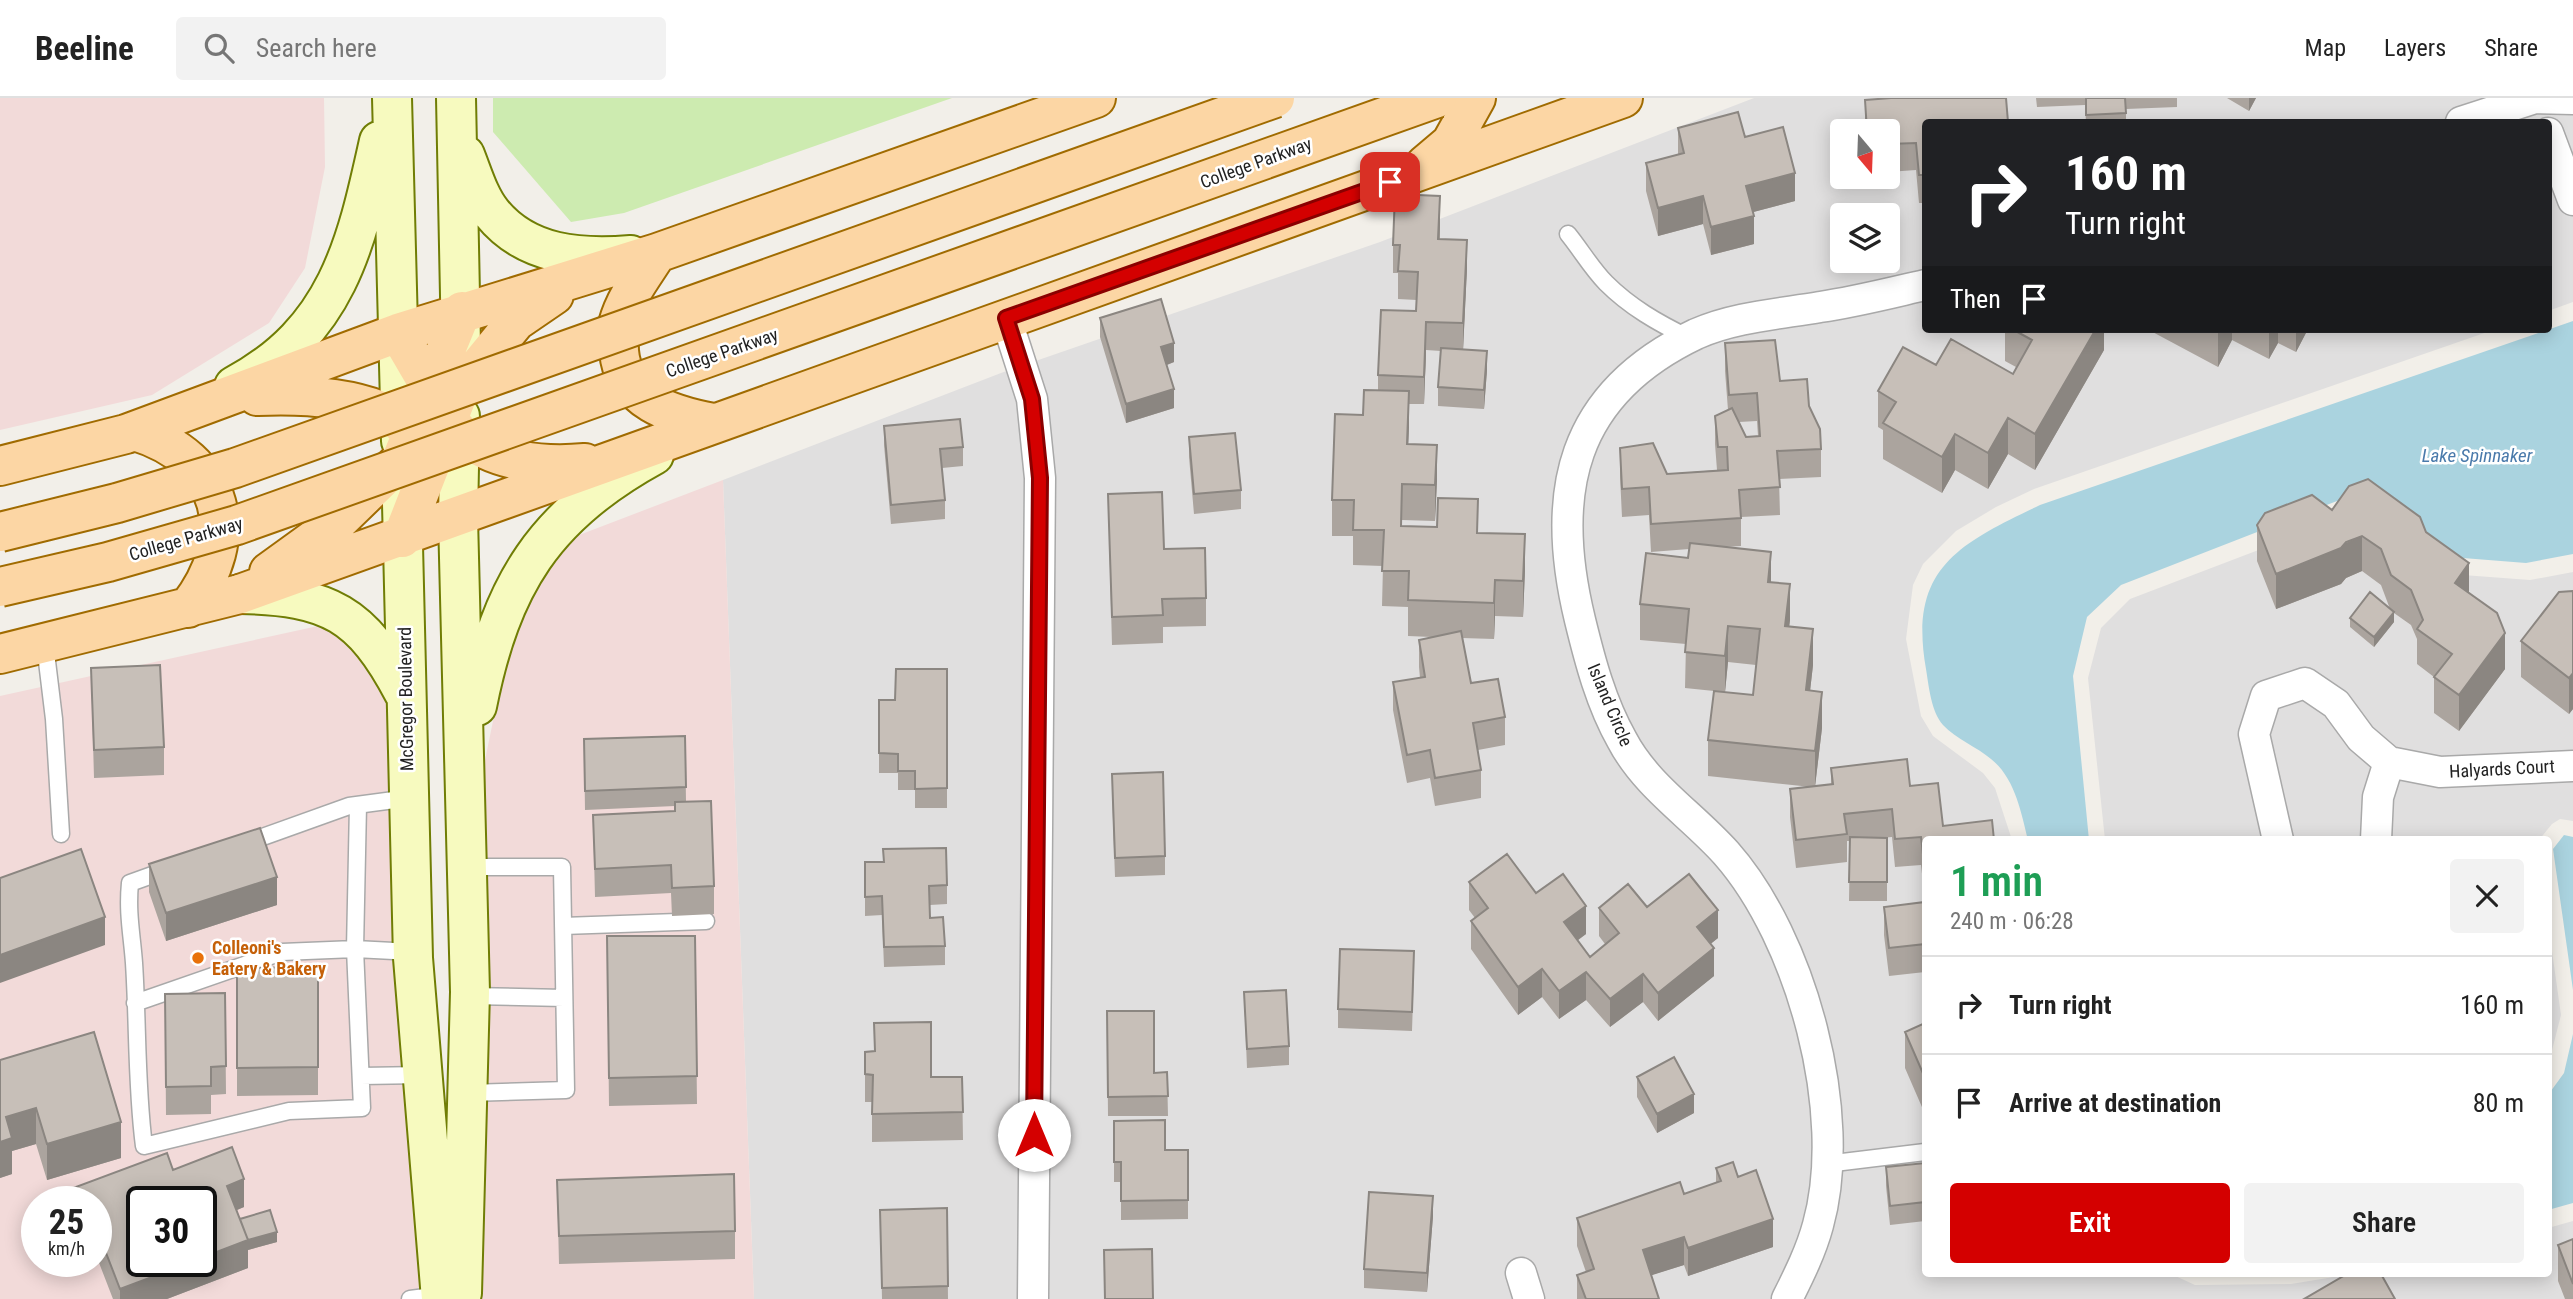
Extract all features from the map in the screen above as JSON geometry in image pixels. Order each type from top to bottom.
[{"type":"main road","points":[[391,98],[398,333],[411,446],[402,538]]},
{"type":"main road","points":[[177,417],[272,362],[320,316],[338,282],[354,241],[391,98]]},
{"type":"main road","points":[[450,407],[462,311],[456,98]]},
{"type":"main road","points":[[0,466],[135,431],[177,417],[398,333],[462,311],[657,253],[1096,98]]},
{"type":"main road","points":[[0,532],[117,503],[235,468],[1275,98]]},
{"type":"main road","name":"College Parkway","points":[[0,587],[108,562],[237,525],[1437,98]]},
{"type":"main road","points":[[1415,173],[1451,144],[1476,98],[1515,114],[1559,121]]},
{"type":"main road","points":[[0,654],[45,645],[240,594],[1623,98]]},
{"type":"main road","points":[[457,135],[481,195],[492,213],[507,229],[538,247],[566,256],[657,253]]},
{"type":"main road","points":[[657,253],[632,292],[617,325],[620,364],[640,396],[672,415],[713,423]]},
{"type":"main road","points":[[240,594],[334,525],[450,407],[516,321],[582,276]]},
{"type":"main road","points":[[398,333],[450,407],[492,452],[524,462],[565,465],[622,459]]},
{"type":"main road","points":[[229,398],[288,395],[331,399],[370,407],[411,446],[458,518]]},
{"type":"main road","name":"McGregor Boulevard","points":[[438,1298],[469,1093],[470,996],[465,767],[458,518],[450,407]]},
{"type":"main road","points":[[465,767],[494,637],[502,614],[536,551],[566,517],[626,470],[713,423]]},
{"type":"main road","points":[[135,431],[157,438],[181,451],[199,467],[212,486],[219,521],[218,549],[206,585],[187,608]]},
{"type":"main road","name":"McGregor Boulevard","points":[[402,538],[413,952],[438,1298]]},
{"type":"main road","points":[[240,594],[288,595],[358,625],[388,663],[406,698]]},
{"type":"street","points":[[2535,98],[2543,119]]},
{"type":"street","points":[[2470,119],[2535,98],[2573,99]]},
{"type":"street","points":[[2552,144],[2573,200]]},
{"type":"street","name":"Island Circle","points":[[1787,1299],[1819,1224],[1826,1164],[1819,1061],[1799,981],[1785,945],[1748,881],[1725,852],[1644,773],[1622,742],[1590,663],[1572,588],[1565,512],[1570,475],[1585,437],[1606,402],[1633,372],[1689,338],[1739,321],[1852,302],[1922,286]]},
{"type":"street","points":[[1006,318],[1032,399],[1040,478],[1033,1299]]},
{"type":"street","name":"Halyards Court","points":[[2277,836],[2254,734],[2266,696],[2305,683],[2336,704],[2361,738],[2389,762],[2440,772],[2573,766]]},
{"type":"street","points":[[2376,836],[2378,797],[2389,762]]},
{"type":"lane","points":[[1568,234],[1604,281],[1626,302],[1655,322],[1689,338]]},
{"type":"lane","points":[[45,645],[54,719],[61,834]]},
{"type":"lane","points":[[229,849],[358,805],[409,799]]},
{"type":"lane","points":[[179,866],[130,883],[127,915],[134,961],[139,1106],[144,1146],[289,1111],[362,1108],[355,949],[358,805]]},
{"type":"lane","points":[[467,867],[562,867],[566,1090],[469,1093]]},
{"type":"lane","points":[[563,926],[706,920]]},
{"type":"lane","points":[[135,1003],[282,952],[355,949],[413,952]]},
{"type":"lane","points":[[470,996],[564,998]]},
{"type":"lane","points":[[361,1076],[423,1075]]},
{"type":"lane","points":[[1826,1164],[1922,1152]]},
{"type":"shaded area","points":[[0,98],[324,98],[325,167],[305,268],[269,323],[152,395],[0,430]]},
{"type":"shaded area","points":[[1754,98],[2573,98],[2573,302],[2552,310],[2552,119],[1922,119],[1922,333],[2484,333],[2034,489],[1996,507],[1956,531],[1923,564],[1913,585],[1906,639],[1921,716],[1933,736],[1983,773],[1995,788],[2011,836],[1922,836],[1922,1277],[2178,1277],[2195,1285],[2291,1284],[2334,1277],[2552,1277],[2552,1227],[2573,1221],[2573,1299],[754,1299],[723,480],[1001,373],[1380,242]]},
{"type":"shaded area","points":[[723,480],[754,1299],[479,1299],[483,770],[501,682],[519,623],[539,583],[550,563],[574,537]]},
{"type":"shaded area","points":[[2340,519],[2463,575],[2530,580],[2573,572],[2573,821],[2560,819],[2542,836],[2105,836],[2088,678],[2101,628],[2130,599]]},
{"type":"shaded area","points":[[318,626],[348,641],[361,656],[388,702],[423,1299],[0,1299],[0,696]]},
{"type":"shaded area","points":[[2552,951],[2561,1015],[2552,1050]]},
{"type":"green space","points":[[493,98],[952,98],[624,213],[571,222],[493,132]]},
{"type":"water","name":"Lake Spinnaker","points":[[2573,321],[2573,554],[2526,563],[2463,558],[2382,508],[2337,501],[2121,585],[2087,617],[2073,676],[2089,836],[2027,836],[2016,796],[2006,776],[1991,759],[1943,725],[1933,706],[1922,635],[1925,606],[1933,583],[1946,564],[1964,547],[1985,533],[2040,505],[2538,333],[2552,333],[2552,328]]},
{"type":"water","points":[[2564,835],[2573,837],[2573,990],[2553,849]]},
{"type":"water","points":[[2573,1034],[2573,1203],[2552,1209],[2552,1090],[2564,1073]]},
{"type":"building","points":[[2006,98],[2008,119],[1922,119],[1922,175],[1919,175],[1916,143],[1900,144],[1900,119],[1866,119],[1865,100]]},
{"type":"building","points":[[2086,98],[2125,98],[2126,113],[2086,115]]},
{"type":"building","points":[[1738,112],[1745,137],[1783,127],[1795,173],[1746,186],[1754,216],[1711,227],[1703,196],[1658,208],[1646,163],[1684,153],[1678,128]]},
{"type":"building","points":[[1395,194],[1440,196],[1438,239],[1467,240],[1463,323],[1426,322],[1424,377],[1378,375],[1381,310],[1416,311],[1418,272],[1398,271],[1400,245],[1393,245]]},
{"type":"building","points":[[1161,299],[1174,343],[1161,347],[1174,389],[1126,404],[1100,318]]},
{"type":"building","points":[[2019,333],[2094,333],[2035,434],[2008,418],[1988,453],[1955,434],[1942,457],[1883,423],[1896,402],[1878,391],[1903,347],[1936,365],[1951,339],[2013,374],[2032,340]]},
{"type":"building","points":[[1775,340],[1780,381],[1807,379],[1809,406],[1820,429],[1821,449],[1777,451],[1780,487],[1739,490],[1741,518],[1651,524],[1649,487],[1622,489],[1620,448],[1653,443],[1667,474],[1728,470],[1727,447],[1718,447],[1715,416],[1732,408],[1746,437],[1760,436],[1757,393],[1729,395],[1725,343]]},
{"type":"building","points":[[1441,348],[1487,351],[1484,390],[1438,387]]},
{"type":"building","points":[[1364,390],[1409,391],[1407,444],[1437,445],[1435,485],[1402,484],[1401,526],[1437,527],[1438,498],[1478,499],[1477,533],[1525,534],[1523,581],[1495,580],[1494,603],[1408,600],[1409,571],[1382,571],[1384,530],[1353,530],[1354,500],[1332,500],[1335,414],[1363,415]]},
{"type":"building","points":[[960,419],[963,447],[940,449],[945,500],[891,505],[884,426]]},
{"type":"building","points":[[1235,433],[1241,490],[1194,494],[1189,437]]},
{"type":"building","points":[[2368,479],[2420,517],[2426,532],[2469,563],[2455,583],[2497,613],[2505,633],[2459,695],[2434,677],[2452,654],[2417,629],[2423,620],[2411,590],[2391,575],[2381,549],[2362,536],[2346,542],[2341,548],[2276,574],[2257,525],[2265,513],[2312,495],[2332,510],[2349,486]]},
{"type":"building","points":[[1162,492],[1164,549],[1205,548],[1206,598],[1162,599],[1163,615],[1112,617],[1108,494]]},
{"type":"building","points":[[1690,543],[1771,552],[1768,582],[1790,584],[1785,626],[1813,629],[1806,690],[1822,692],[1815,751],[1708,740],[1714,691],[1753,695],[1760,629],[1728,626],[1725,656],[1685,652],[1689,609],[1640,604],[1646,553],[1688,558]]},
{"type":"building","points":[[2573,591],[2573,673],[2569,678],[2521,641],[2559,592]]},
{"type":"building","points":[[2370,592],[2394,612],[2374,637],[2350,618]]},
{"type":"building","points":[[1461,631],[1471,683],[1498,679],[1505,717],[1473,723],[1481,770],[1435,778],[1430,750],[1407,755],[1393,682],[1425,677],[1419,640]]},
{"type":"building","points":[[160,665],[164,747],[94,750],[91,668]]},
{"type":"building","points":[[896,669],[947,669],[947,788],[915,789],[915,771],[898,771],[898,754],[879,753],[879,700],[895,700]]},
{"type":"building","points":[[685,736],[686,787],[585,791],[584,739]]},
{"type":"building","points":[[1907,759],[1910,786],[1938,783],[1943,826],[1992,820],[1994,836],[1922,836],[1922,846],[1921,837],[1895,839],[1892,809],[1844,814],[1847,834],[1796,840],[1790,789],[1833,784],[1831,768]]},
{"type":"building","points":[[1163,772],[1165,856],[1115,858],[1112,774]]},
{"type":"building","points":[[711,801],[714,886],[672,888],[671,865],[595,869],[593,815],[675,811],[675,802]]},
{"type":"building","points":[[260,828],[277,877],[166,913],[149,864]]},
{"type":"building","points":[[1850,837],[1887,838],[1887,882],[1849,882]]},
{"type":"building","points":[[946,848],[947,885],[929,886],[930,918],[943,917],[945,946],[884,947],[882,896],[865,897],[865,862],[884,862],[883,849]]},
{"type":"building","points":[[81,849],[105,917],[0,955],[0,878]]},
{"type":"building","points":[[1507,854],[1536,893],[1563,874],[1586,906],[1564,922],[1590,957],[1619,933],[1599,908],[1628,884],[1647,907],[1689,874],[1718,910],[1697,927],[1714,948],[1658,993],[1643,974],[1610,999],[1586,972],[1559,991],[1542,969],[1518,987],[1471,921],[1488,908],[1469,882]]},
{"type":"building","points":[[1922,902],[1922,944],[1889,948],[1884,907]]},
{"type":"building","points":[[607,936],[695,936],[697,1076],[609,1078]]},
{"type":"building","points":[[1340,949],[1414,951],[1412,1012],[1338,1009]]},
{"type":"building","points":[[318,967],[318,1067],[237,1068],[237,968]]},
{"type":"building","points":[[1286,990],[1289,1046],[1247,1049],[1244,992]]},
{"type":"building","points":[[225,993],[226,1066],[211,1067],[211,1086],[166,1087],[165,994]]},
{"type":"building","points":[[1107,1011],[1154,1011],[1154,1073],[1167,1072],[1168,1096],[1108,1097]]},
{"type":"building","points":[[931,1022],[931,1077],[962,1077],[963,1112],[872,1114],[873,1075],[865,1074],[865,1052],[875,1051],[874,1023]]},
{"type":"building","points":[[1922,1024],[1922,1071],[1905,1032]]},
{"type":"building","points":[[94,1032],[121,1122],[47,1144],[36,1108],[6,1117],[12,1138],[0,1142],[0,1060]]},
{"type":"building","points":[[1674,1057],[1694,1094],[1657,1114],[1637,1077]]},
{"type":"building","points":[[1165,1120],[1165,1150],[1188,1150],[1188,1200],[1121,1201],[1121,1162],[1114,1162],[1114,1121]]},
{"type":"building","points":[[232,1147],[244,1179],[227,1186],[248,1240],[217,1252],[217,1186],[126,1186],[126,1277],[152,1277],[120,1289],[112,1268],[112,1186],[78,1186],[167,1153],[173,1170]]},
{"type":"building","points":[[1733,1162],[1738,1177],[1756,1170],[1773,1219],[1688,1248],[1684,1237],[1643,1250],[1659,1299],[1586,1299],[1577,1275],[1594,1269],[1577,1218],[1680,1182],[1684,1194],[1721,1181],[1716,1168]]},
{"type":"building","points":[[1922,1163],[1922,1202],[1890,1206],[1886,1167]]},
{"type":"building","points":[[734,1174],[735,1231],[559,1236],[557,1180]]},
{"type":"building","points":[[1369,1192],[1433,1196],[1427,1273],[1364,1269]]},
{"type":"building","points":[[947,1208],[948,1286],[882,1288],[880,1210]]},
{"type":"building","points":[[270,1210],[277,1232],[248,1240],[240,1219]]},
{"type":"building","points":[[2573,1239],[2573,1284],[2558,1245]]},
{"type":"building","points":[[1152,1249],[1153,1299],[1105,1299],[1104,1250]]},
{"type":"building","points":[[2342,1277],[2383,1277],[2395,1299],[2304,1299]]},
{"type":"place","name":"Colleoni's Eatery & Bakery","points":[[198,958]]},
{"type":"route","points":[[1034,1135],[1040,478],[1038,436],[1032,399],[1023,363],[1006,318],[1390,182]]}]
